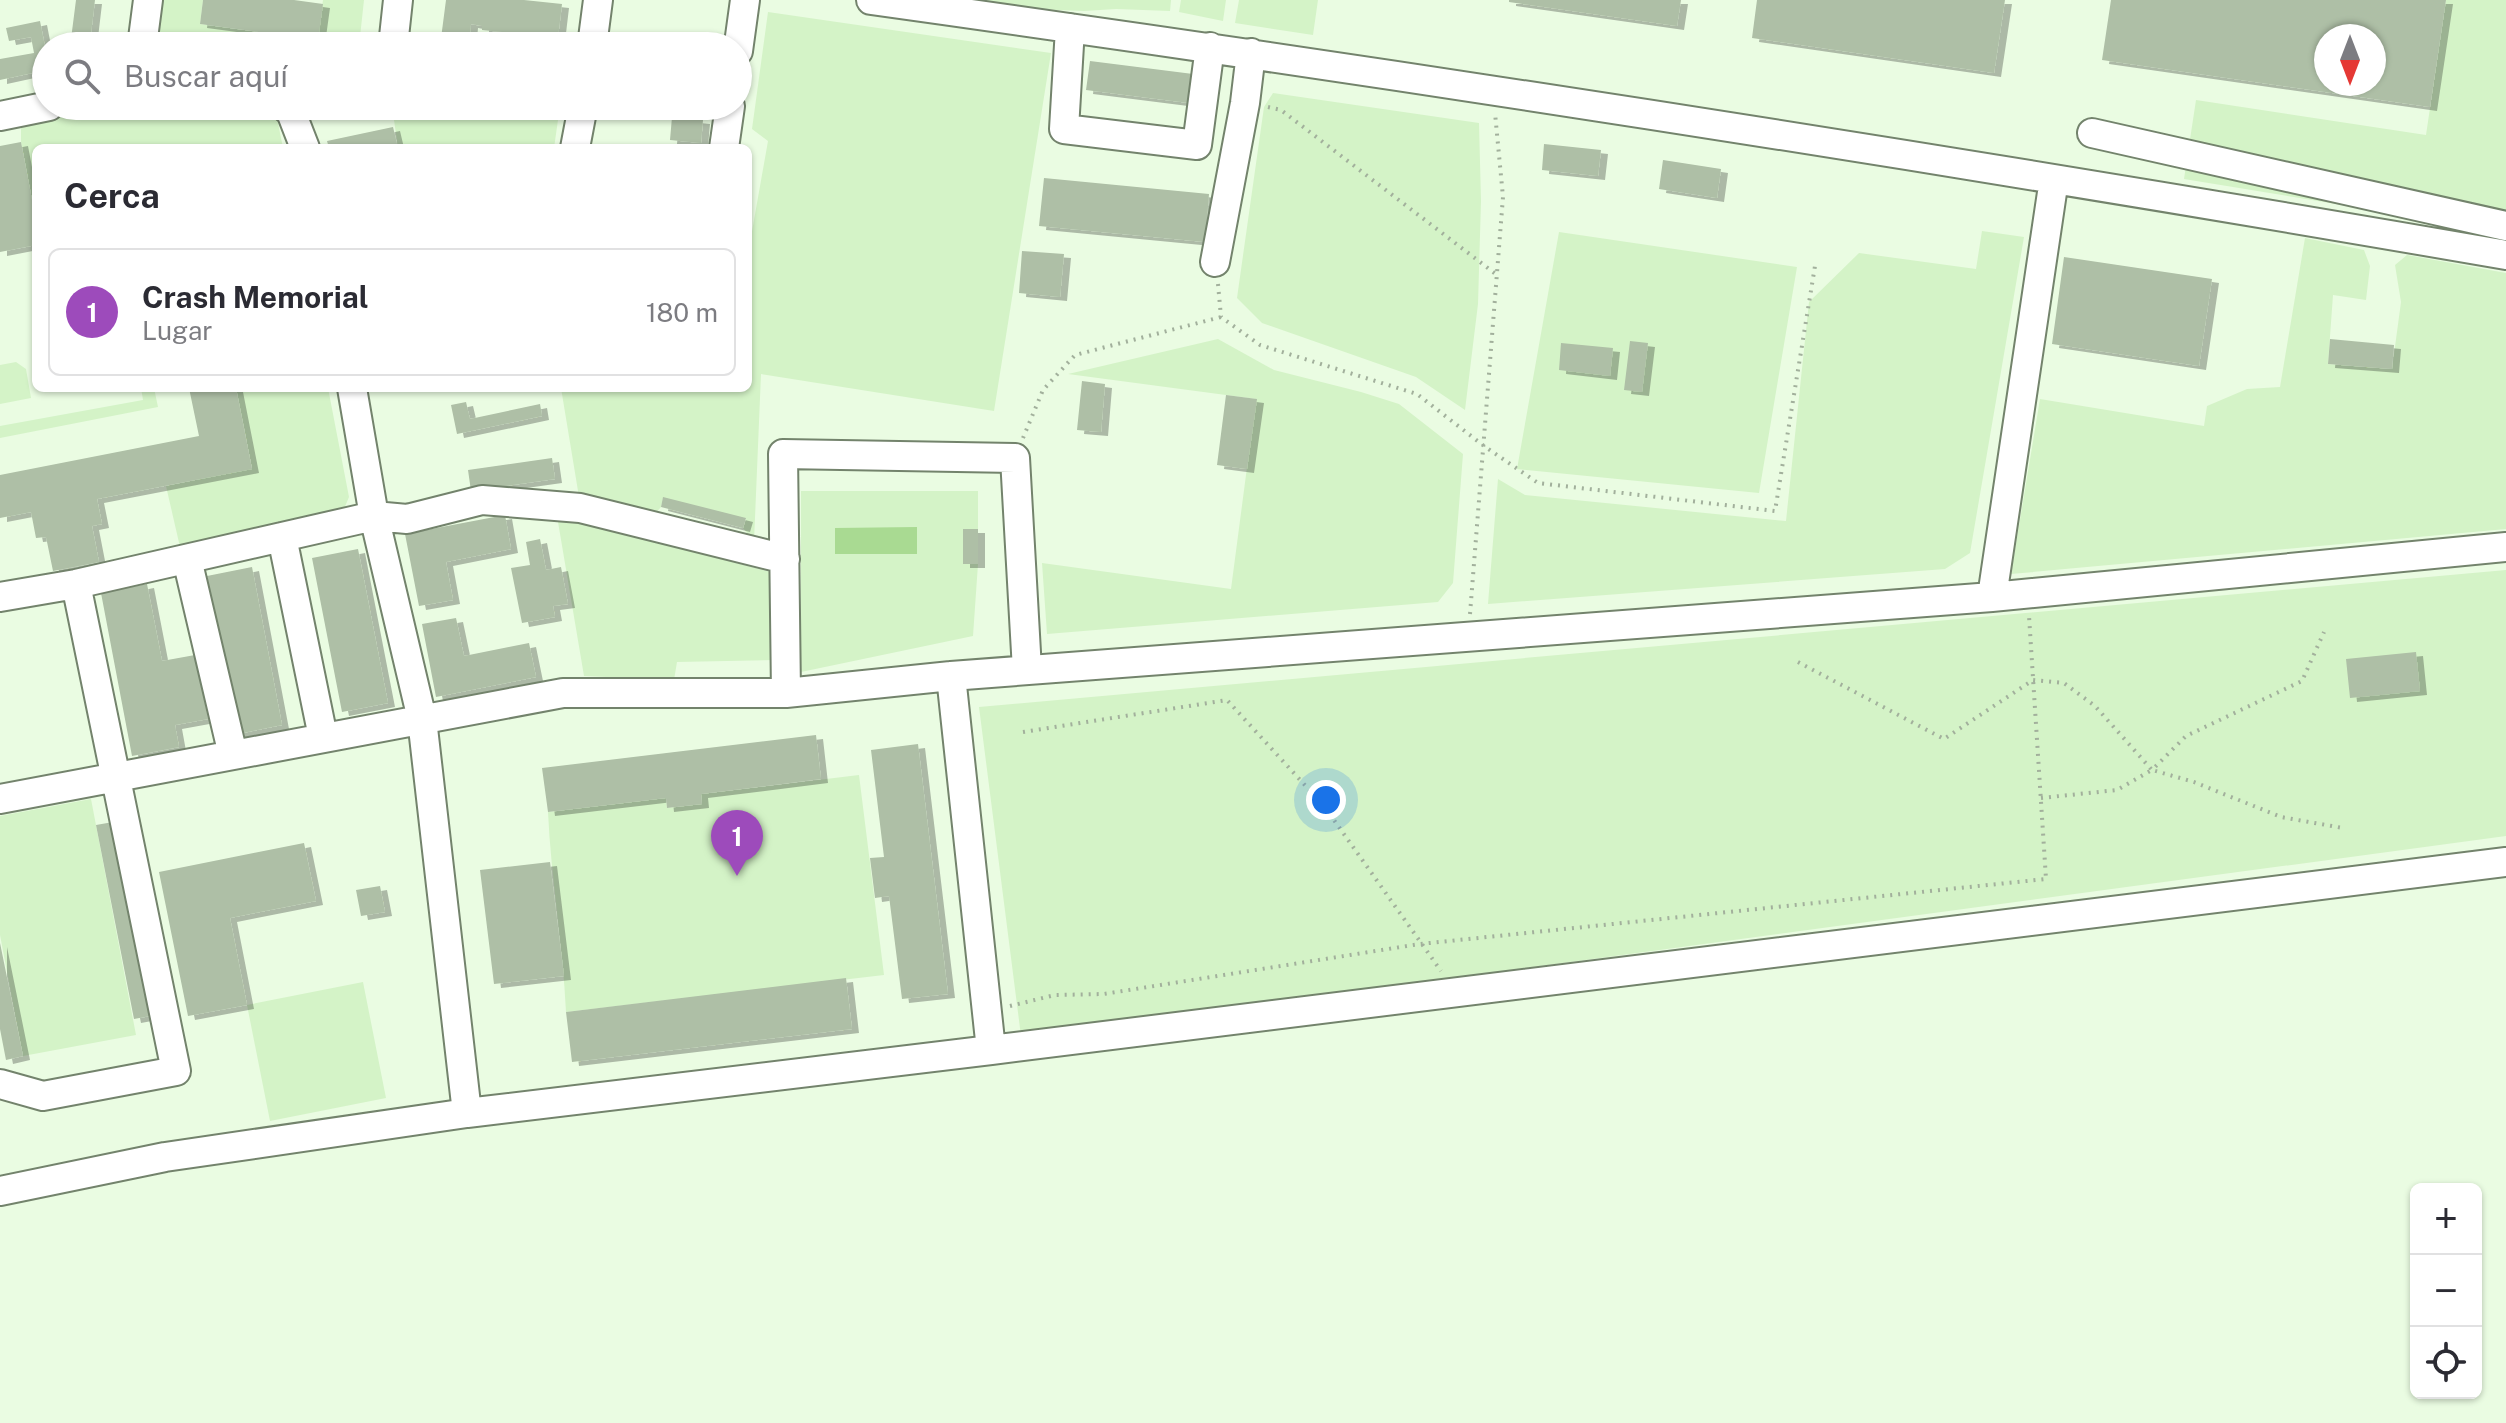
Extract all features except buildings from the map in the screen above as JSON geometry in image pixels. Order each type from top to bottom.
[{"type":"lane","points":[[144,32],[148,0]]},
{"type":"lane","points":[[395,32],[398,0]]},
{"type":"lane","points":[[594,32],[598,0]]},
{"type":"lane","points":[[741,32],[745,0]]},
{"type":"lane","points":[[871,0],[948,5],[1070,28],[1493,90],[2054,179],[2506,255]]},
{"type":"lane","points":[[1070,28],[1064,129],[1197,145],[1210,47]]},
{"type":"lane","points":[[1215,262],[1245,103],[1251,53]]},
{"type":"lane","points":[[0,116],[32,109]]},
{"type":"lane","points":[[294,120],[303,144]]},
{"type":"lane","points":[[576,144],[580,120]]},
{"type":"lane","points":[[725,144],[728,120]]},
{"type":"lane","points":[[2092,133],[2506,226]]},
{"type":"lane","points":[[1992,597],[2054,179]]},
{"type":"lane","points":[[353,392],[374,516],[422,719],[467,1113]]},
{"type":"lane","points":[[786,693],[783,454],[1015,458],[1027,670]]},
{"type":"lane","points":[[0,597],[76,584],[374,516],[407,519],[482,500],[580,508],[785,559]]},
{"type":"lane","points":[[282,537],[323,737]]},
{"type":"lane","points":[[0,799],[563,693],[786,693],[951,676],[2028,594],[2506,547]]},
{"type":"lane","points":[[187,559],[233,755]]},
{"type":"lane","points":[[0,1084],[43,1096],[176,1071],[76,584]]},
{"type":"lane","points":[[951,676],[991,1050]]},
{"type":"lane","points":[[0,1191],[165,1157],[467,1113],[2506,862]]},
{"type":"path","points":[[1469,637],[1503,197],[1493,90]]},
{"type":"path","points":[[1245,103],[1281,110],[1497,275]]},
{"type":"path","points":[[1215,262],[1221,317],[1260,345],[1417,394],[1538,483],[1775,511],[1815,266]]},
{"type":"path","points":[[1015,458],[1043,390],[1075,355],[1221,317]]},
{"type":"path","points":[[988,1010],[1055,995],[1104,994],[1420,944],[2046,879],[2028,594]]},
{"type":"path","points":[[2041,798],[2117,790],[2152,770],[2186,736],[2302,681],[2324,632]]},
{"type":"path","points":[[1798,662],[1944,739],[2033,680],[2064,683],[2095,706],[2152,770],[2194,782],[2281,817],[2343,828]]},
{"type":"path","points":[[1023,732],[1227,700],[1324,806],[1457,992]]},
{"type":"shaded area","points":[[157,0],[203,0],[200,24],[258,32],[153,32]]},
{"type":"shaded area","points":[[323,0],[364,0],[361,32],[318,32]]},
{"type":"shaded area","points":[[966,0],[1171,0],[1170,11],[1084,11],[1003,8]]},
{"type":"shaded area","points":[[1181,0],[1226,0],[1223,21],[1179,12]]},
{"type":"shaded area","points":[[1239,0],[1318,0],[1313,35],[1235,23]]},
{"type":"shaded area","points":[[2446,0],[2506,0],[2506,232],[2184,179],[2196,100],[2426,135]]},
{"type":"shaded area","points":[[768,12],[1051,53],[994,411],[761,374],[754,542],[743,528],[746,519],[663,498],[661,507],[652,517],[579,497],[562,392],[752,392],[752,231],[768,141],[752,129]]},
{"type":"shaded area","points":[[1273,93],[1479,123],[1481,201],[1478,304],[1465,410],[1416,377],[1262,323],[1237,298],[1264,107]]},
{"type":"shaded area","points":[[277,120],[282,144],[32,144],[32,200],[21,142],[21,122]]},
{"type":"shaded area","points":[[394,120],[558,120],[555,144],[397,144]]},
{"type":"shaded area","points":[[1982,231],[2024,237],[1970,553],[1945,569],[1488,604],[1498,479],[1525,495],[1786,521],[1809,302],[1859,253],[1976,269]]},
{"type":"shaded area","points":[[1559,232],[1797,267],[1759,493],[1517,469]]},
{"type":"shaded area","points":[[2305,238],[2364,250],[2370,266],[2366,300],[2333,295],[2328,364],[2392,369],[2401,302],[2395,265],[2407,255],[2506,273],[2506,529],[2011,574],[2040,399],[2204,426],[2207,406],[2247,389],[2280,387]]},
{"type":"shaded area","points":[[1218,339],[1274,370],[1399,404],[1463,454],[1453,583],[1438,602],[1047,634],[1042,563],[1231,589],[1256,399],[1068,374]]},
{"type":"shaded area","points":[[16,362],[26,369],[31,398],[0,404],[0,365]]},
{"type":"shaded area","points":[[142,392],[155,392],[158,407],[0,438],[0,426],[143,400]]},
{"type":"shaded area","points":[[237,392],[329,392],[349,497],[344,509],[180,547],[166,486],[252,468]]},
{"type":"shaded area","points":[[801,491],[978,491],[978,529],[963,530],[963,564],[978,564],[973,636],[801,672]]},
{"type":"shaded area","points":[[557,516],[774,573],[775,660],[677,662],[674,680],[584,676]]},
{"type":"shaded area","points":[[917,527],[917,554],[835,554],[835,528]]},
{"type":"shaded area","points":[[2506,570],[2506,836],[1021,1036],[979,707]]},
{"type":"shaded area","points":[[859,775],[884,975],[566,1012],[548,812],[666,798],[667,808],[702,804],[701,794]]},
{"type":"shaded area","points":[[91,799],[136,1035],[23,1056],[0,935],[0,816]]},
{"type":"shaded area","points":[[363,982],[386,1098],[270,1121],[247,1005]]},
{"type":"place","name":"Crash Memorial","points":[[737,876]]}]
